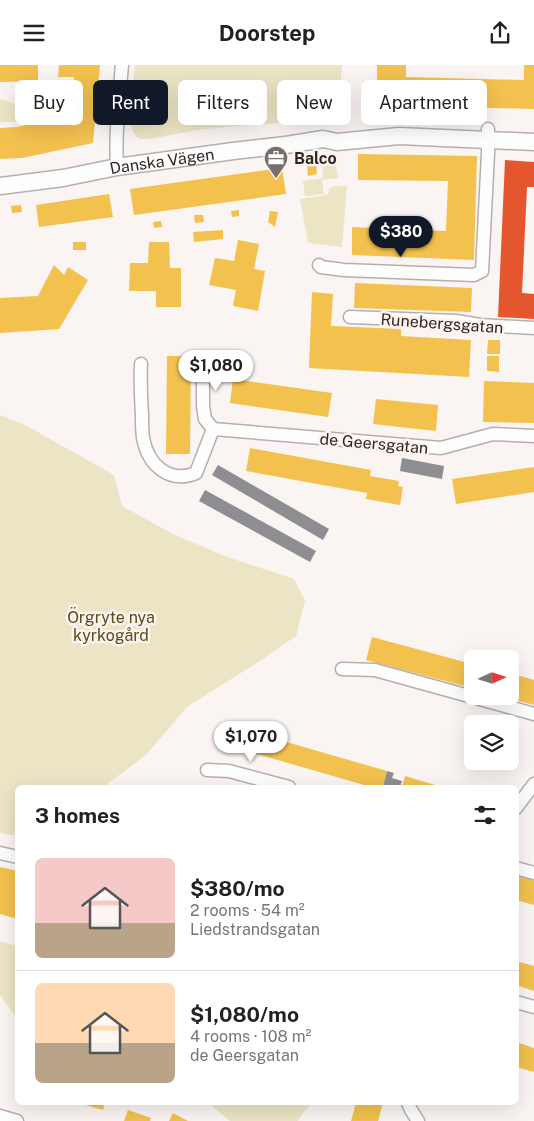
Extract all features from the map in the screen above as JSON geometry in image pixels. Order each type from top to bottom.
[{"type":"street","points":[[117,167],[118,104],[122,65]]},
{"type":"street","name":"Danska Vägen","points":[[0,186],[63,178],[117,167],[324,139],[337,142],[399,136],[488,135],[534,131]]},
{"type":"street","points":[[319,265],[321,267],[344,270],[474,275],[482,271],[488,135]]},
{"type":"street","name":"Danska Vägen","points":[[488,135],[534,142]]},
{"type":"street","name":"Runebergsgatan","points":[[350,317],[456,321],[480,325],[534,328]]},
{"type":"street","points":[[141,364],[143,439],[150,458],[161,470],[178,477],[196,473],[213,429],[206,419],[203,406],[202,361]]},
{"type":"street","name":"de Geersgatan","points":[[213,429],[442,448],[493,435],[534,437]]},
{"type":"street","points":[[342,669],[375,670],[534,714]]},
{"type":"street","points":[[207,770],[229,771],[282,785]]},
{"type":"street","points":[[519,804],[534,785]]},
{"type":"street","points":[[0,853],[15,856]]},
{"type":"street","points":[[519,869],[534,873]]},
{"type":"street","points":[[519,1003],[534,1007]]},
{"type":"street","points":[[409,1105],[418,1121]]},
{"type":"street","points":[[0,1116],[17,1121]]},
{"type":"green space","points":[[135,65],[342,65],[341,80],[277,80],[277,123],[267,124],[267,80],[178,80],[178,125],[249,125],[197,130],[150,139],[137,137],[130,125],[168,125],[168,80],[134,80]]},
{"type":"green space","points":[[0,99],[15,104],[15,122],[0,122]]},
{"type":"green space","points":[[322,162],[333,162],[336,165],[338,178],[322,180],[324,194],[305,196],[303,181],[323,178]]},
{"type":"green space","points":[[334,186],[347,186],[342,247],[308,243],[300,199],[328,195],[329,189]]},
{"type":"green space","name":"Örgryte nya kyrkogård","points":[[0,415],[27,426],[114,475],[122,506],[175,535],[227,557],[294,579],[305,601],[296,636],[187,707],[146,755],[106,785],[15,785],[15,836],[0,833]]},
{"type":"green space","points":[[0,941],[15,945],[15,1015],[0,995]]},
{"type":"green space","points":[[210,1105],[310,1105],[298,1121],[230,1121]]},
{"type":"building: Homes","points":[[0,65],[38,65],[38,80],[0,82]]},
{"type":"building: Homes","points":[[59,65],[100,65],[99,80],[93,80],[93,125],[95,125],[93,143],[22,158],[0,159],[0,128],[26,125],[83,125],[83,80],[74,80],[74,77],[58,77]]},
{"type":"building: Homes","points":[[377,65],[406,65],[406,77],[524,80],[524,65],[534,65],[534,109],[487,108],[487,80],[377,80]]},
{"type":"building: Homes","points":[[358,154],[477,156],[474,260],[352,255],[352,227],[446,231],[448,181],[358,180]]},
{"type":"building: Homes","points":[[316,163],[317,174],[308,176],[307,164]]},
{"type":"building: Homes","points":[[282,168],[286,194],[134,215],[130,189]]},
{"type":"building: Homes","points":[[109,194],[113,217],[39,227],[36,205]]},
{"type":"building: Homes","points":[[21,205],[22,212],[12,213],[11,206]]},
{"type":"building: Homes","points":[[239,210],[239,216],[232,217],[231,211]]},
{"type":"building: Homes","points":[[270,211],[278,212],[275,227],[268,222]]},
{"type":"building: Homes","points":[[194,215],[203,215],[204,222],[195,223]]},
{"type":"building: Homes","points":[[161,221],[162,227],[154,228],[153,222]]},
{"type":"building: Homes","points":[[223,230],[223,239],[194,242],[193,232]]},
{"type":"building: Homes","points":[[238,240],[259,244],[254,269],[265,271],[258,311],[233,306],[236,290],[209,285],[215,258],[234,261]]},
{"type":"building: Homes","points":[[73,242],[86,242],[86,250],[73,250]]},
{"type":"building: Homes","points":[[149,242],[169,242],[170,268],[181,268],[181,307],[156,307],[156,291],[129,291],[130,263],[148,263]]},
{"type":"building: Homes","points":[[54,265],[64,275],[68,267],[88,280],[59,329],[0,333],[0,298],[38,296]]},
{"type":"building: Homes","points":[[355,283],[472,288],[471,312],[354,308]]},
{"type":"building: Homes","points":[[312,292],[333,294],[331,326],[401,329],[401,336],[471,340],[469,377],[309,368]]},
{"type":"building: Homes","points":[[488,340],[500,340],[500,354],[487,354]]},
{"type":"building: Homes","points":[[167,356],[191,356],[190,454],[166,454]]},
{"type":"building: Homes","points":[[487,356],[499,356],[499,372],[487,371]]},
{"type":"building: Homes","points":[[233,379],[332,393],[328,417],[230,403]]},
{"type":"building: Homes","points":[[484,381],[534,383],[534,423],[483,422]]},
{"type":"building: Homes","points":[[376,399],[438,405],[436,431],[373,424]]},
{"type":"building: Homes","points":[[250,448],[371,470],[370,476],[399,481],[398,486],[403,487],[400,505],[366,499],[367,493],[246,471]]},
{"type":"building: Homes","points":[[534,467],[534,492],[456,504],[452,479]]},
{"type":"building: Homes","points":[[372,637],[464,662],[464,686],[366,660]]},
{"type":"building: Homes","points":[[519,676],[534,680],[534,705],[519,701]]},
{"type":"building: Homes","points":[[255,733],[387,771],[384,785],[364,785],[250,752]]},
{"type":"building: Homes","points":[[405,776],[435,785],[403,785]]},
{"type":"building: Homes","points":[[0,867],[15,870],[15,918],[0,914]]},
{"type":"building: Homes","points":[[519,875],[534,880],[534,905],[519,901]]},
{"type":"building: Homes","points":[[519,962],[534,966],[534,991],[519,986]]},
{"type":"building: Homes","points":[[519,1043],[534,1048],[534,1072],[519,1068]]},
{"type":"building: Homes","points":[[86,1105],[104,1105],[103,1110]]},
{"type":"building: Homes","points":[[355,1105],[382,1105],[378,1121],[351,1121]]},
{"type":"building: Homes","points":[[128,1110],[151,1118],[150,1121],[124,1121]]},
{"type":"building: Homes","points":[[173,1113],[188,1121],[169,1121]]},
{"type":"building: Shops","points":[[505,160],[534,162],[534,187],[527,187],[522,293],[534,294],[534,319],[498,317]]},
{"type":"building: Industry","points":[[402,458],[444,466],[442,479],[400,471]]},
{"type":"building: Industry","points":[[218,465],[329,529],[323,540],[212,475]]},
{"type":"building: Industry","points":[[205,490],[316,551],[310,562],[199,501]]},
{"type":"building: Industry","points":[[387,771],[394,773],[392,778],[402,781],[401,785],[384,785]]},
{"type":"place","name":"Balco","points":[[276,179]]}]
